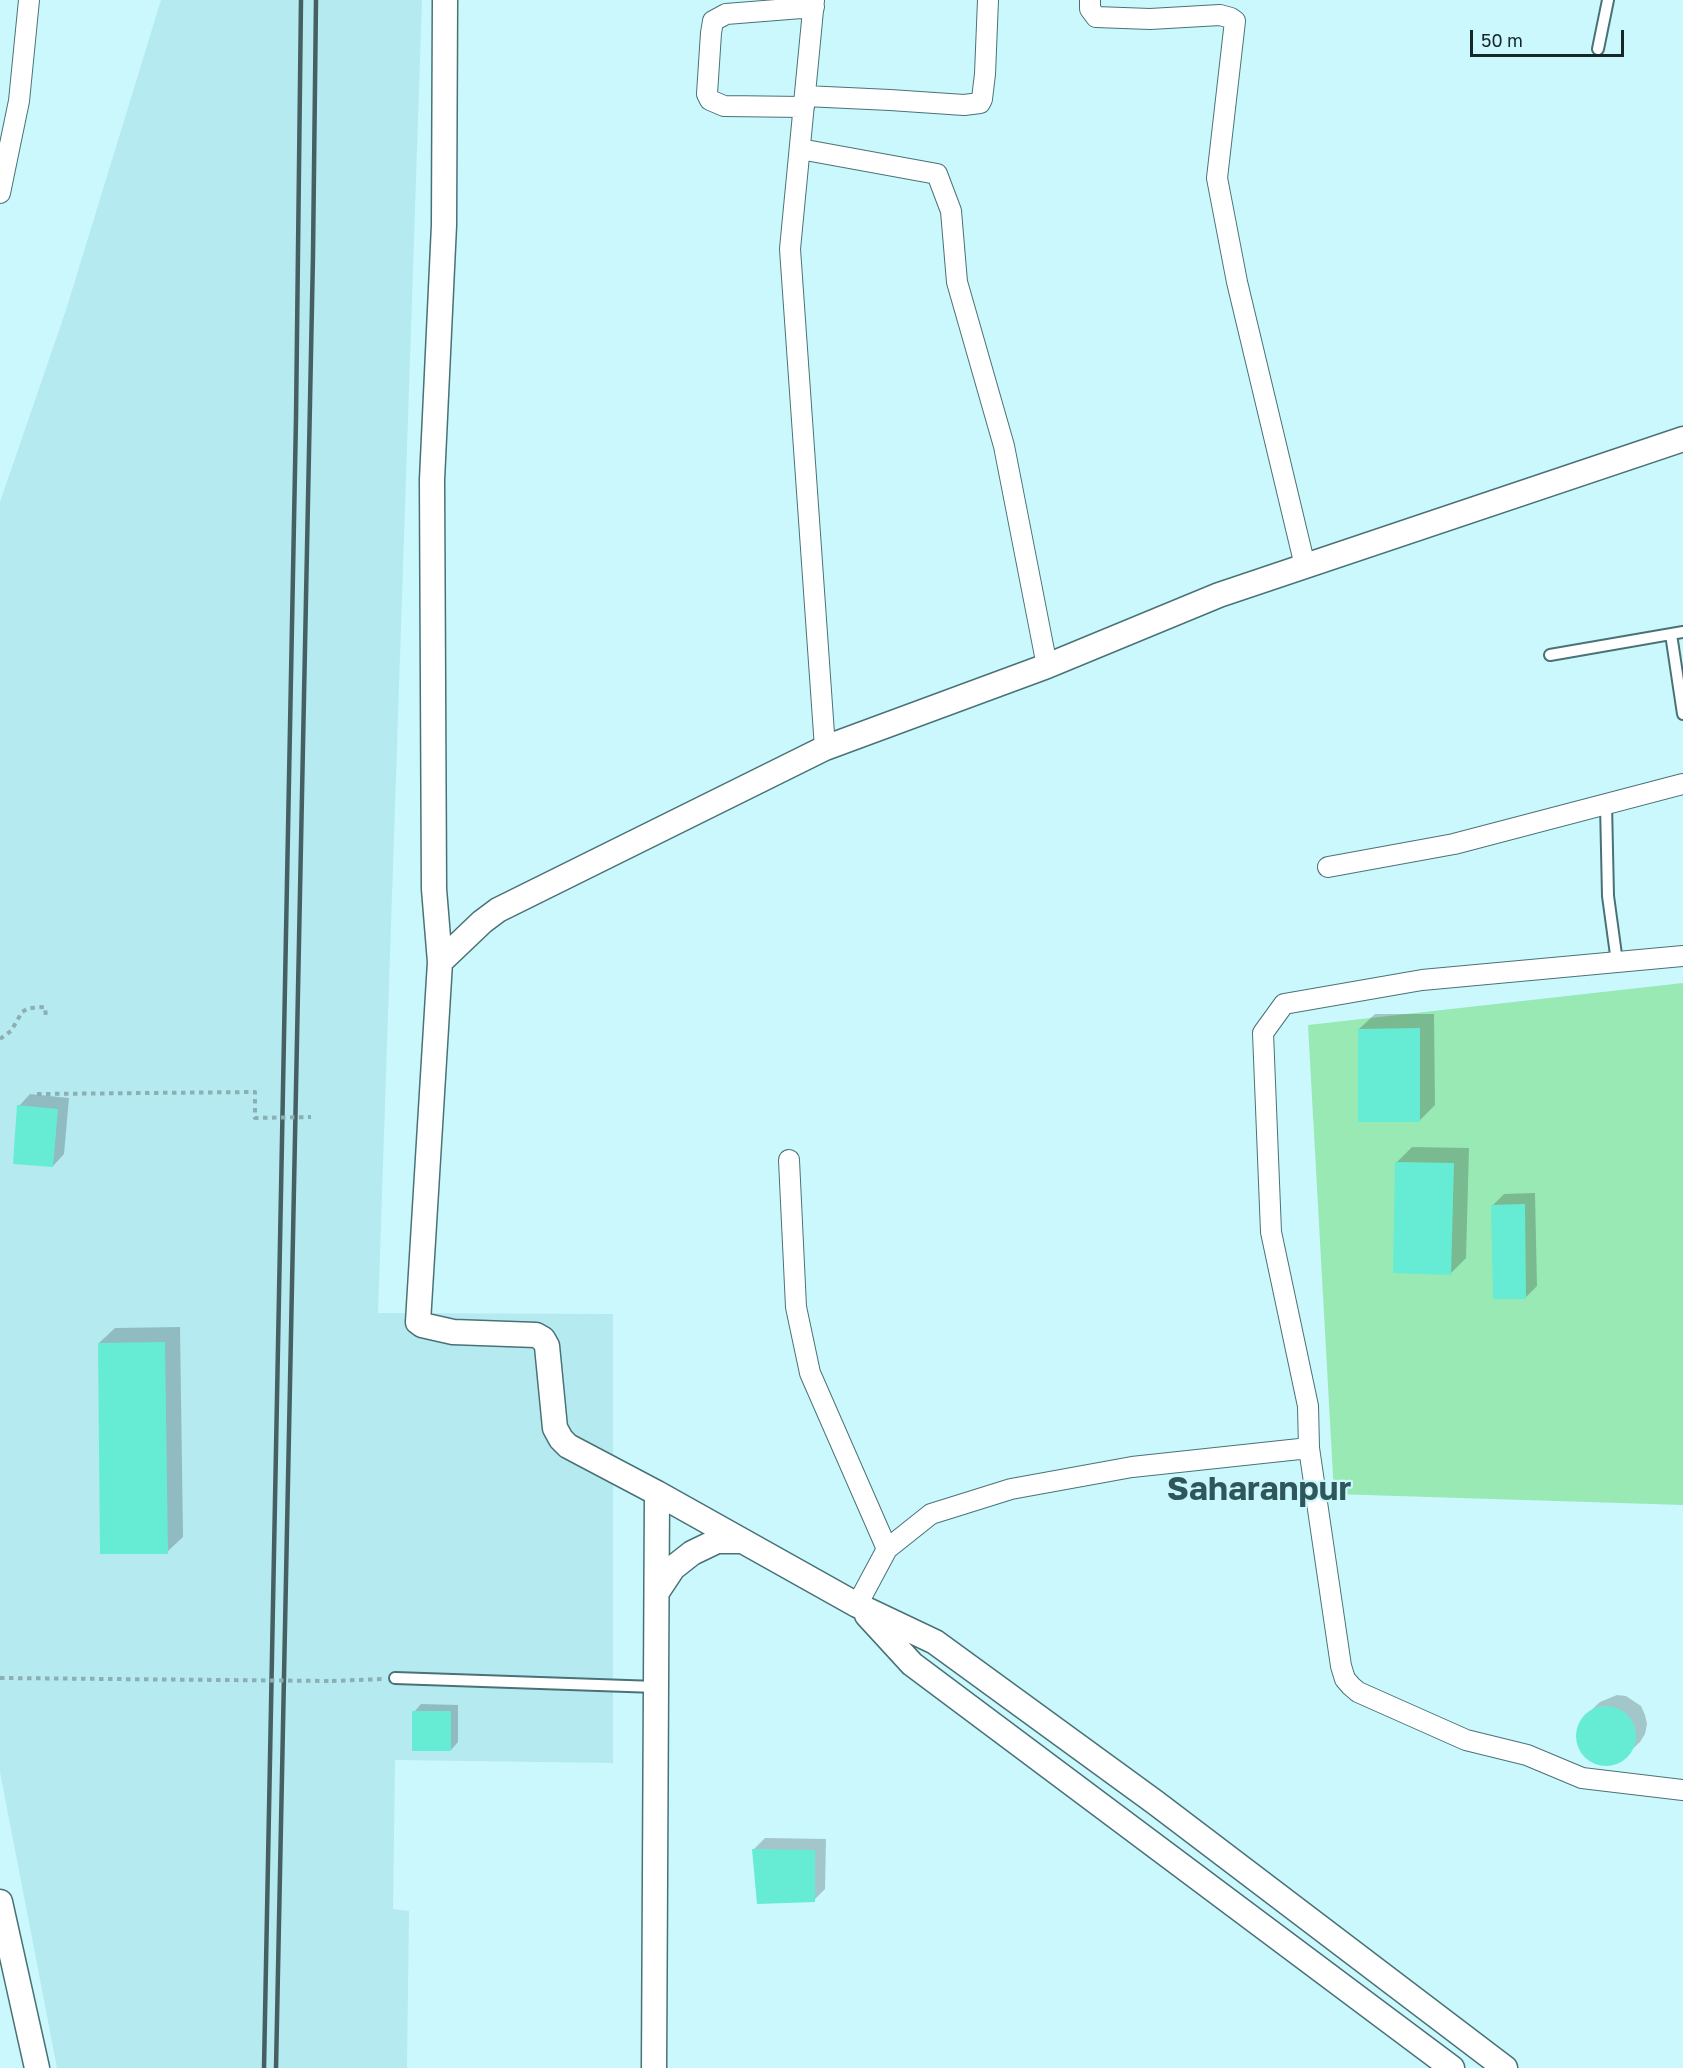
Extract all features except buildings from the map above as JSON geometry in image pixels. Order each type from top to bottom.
[{"type":"street","points":[[0,193],[19,101],[29,0]]},
{"type":"street","points":[[445,0],[444,225],[432,480],[434,889],[440,962],[418,1322],[453,1332],[536,1335],[543,1339],[546,1346],[555,1428],[568,1446],[857,1605],[935,1642],[1165,1810],[1505,2068]]},
{"type":"street","points":[[825,748],[790,249],[805,102],[814,4],[726,14],[713,21],[707,94],[710,100],[724,106],[805,102],[890,100],[964,105],[980,103],[982,99],[988,0]]},
{"type":"street","points":[[1090,0],[1090,9],[1096,17],[1150,19],[1220,15],[1235,21],[1217,178],[1237,282],[1305,566]]},
{"type":"street","points":[[800,149],[937,174],[951,211],[957,282],[1004,446],[1047,666]]},
{"type":"street","points":[[440,962],[498,910],[825,748],[1047,666],[1219,595],[1683,439]]},
{"type":"street","points":[[1328,867],[1454,843],[1683,784]]},
{"type":"street","points":[[1683,956],[1422,980],[1284,1004],[1263,1033],[1271,1232],[1308,1406],[1309,1448],[1341,1666],[1345,1679],[1358,1692],[1467,1740],[1527,1755],[1582,1778],[1683,1790]]},
{"type":"street","points":[[789,1160],[796,1307],[810,1373],[886,1549]]},
{"type":"street","points":[[857,1605],[886,1549],[931,1514],[1011,1489],[1132,1467],[1309,1448]]},
{"type":"street","points":[[654,2068],[657,1493]]},
{"type":"street","points":[[657,1592],[674,1568],[692,1553],[717,1541],[742,1541]]},
{"type":"street","points":[[857,1605],[912,1664],[1439,2064]]},
{"type":"street","points":[[0,1902],[37,2068]]},
{"type":"lane","points":[[1598,49],[1608,0]]},
{"type":"lane","points":[[1550,655],[1683,632]]},
{"type":"lane","points":[[1671,634],[1683,714]]},
{"type":"lane","points":[[1606,804],[1608,896],[1617,962]]},
{"type":"lane","points":[[395,1678],[656,1687]]},
{"type":"path","points":[[0,1039],[10,1031],[22,1012],[29,1008],[45,1007],[46,1018]]},
{"type":"path","points":[[37,1094],[255,1092],[255,1118],[311,1117]]},
{"type":"path","points":[[0,1678],[332,1682],[395,1678]]},
{"type":"shaded area","points":[[161,0],[422,0],[378,1313],[613,1314],[613,1763],[395,1760],[393,1909],[409,1911],[407,2068],[57,2068],[0,1772],[0,502],[66,310]]},
{"type":"green space","points":[[1683,983],[1683,1505],[1334,1494],[1308,1025]]},
{"type":"railway","points":[[264,2068],[296,418],[301,0]]},
{"type":"railway","points":[[276,2068],[313,255],[316,0]]},
{"type":"district","name":"Saharanpur","points":[[1259,1490]]}]
